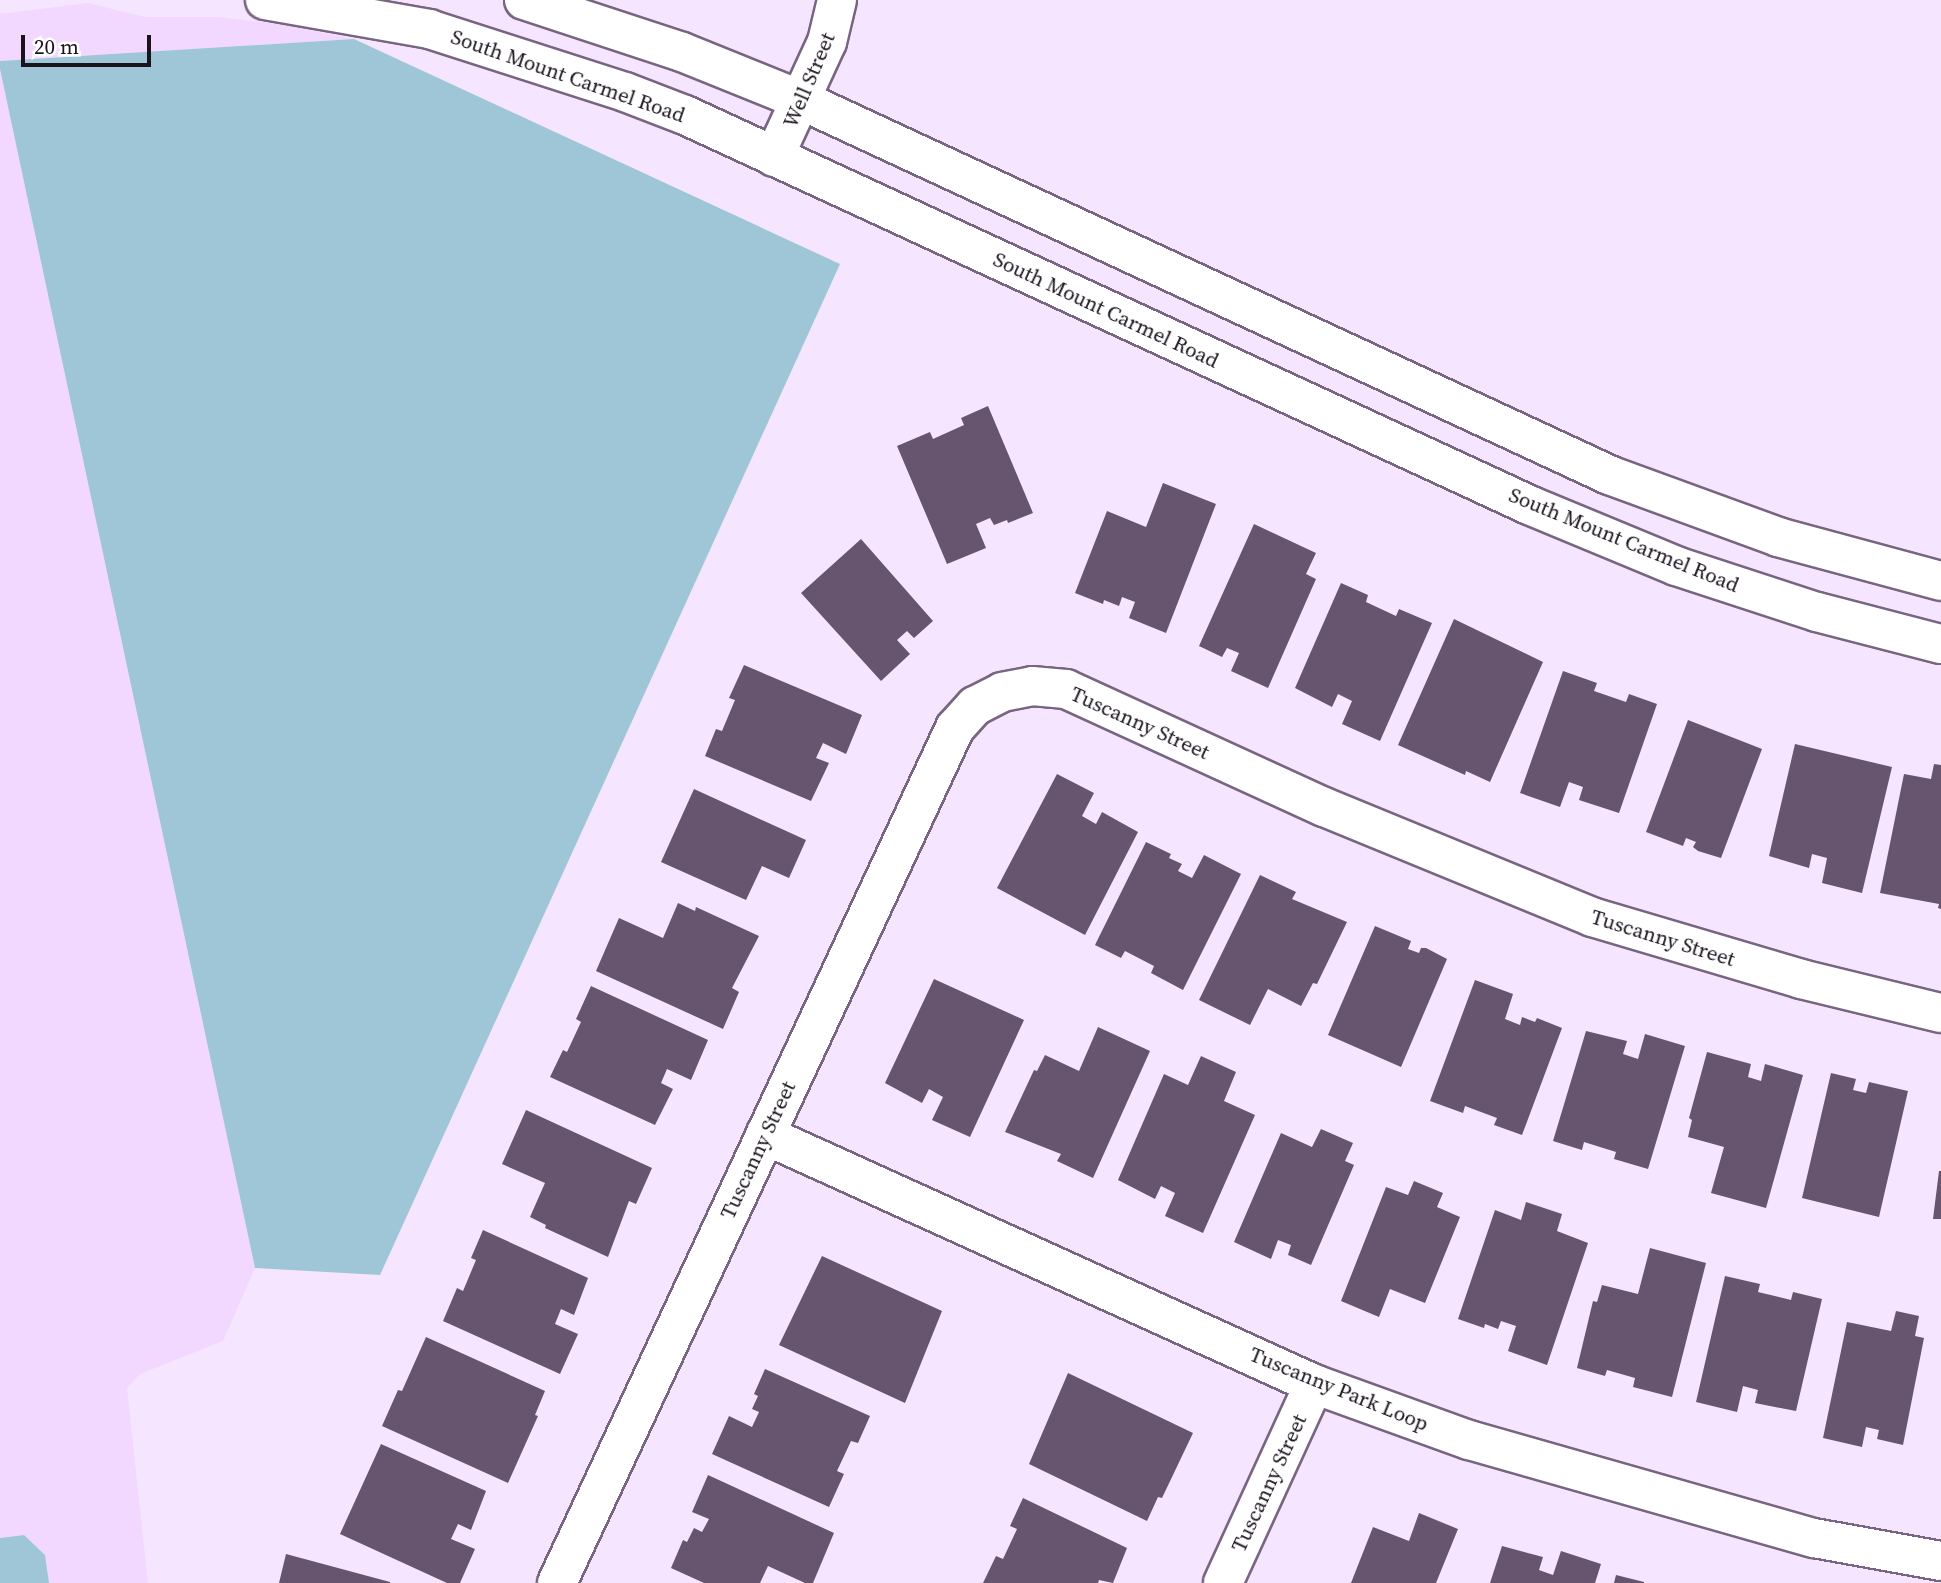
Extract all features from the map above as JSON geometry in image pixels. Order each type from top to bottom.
[{"type":"street","name":"South Mount Carmel Road","points":[[265,0],[429,29],[492,47],[625,92],[774,157],[1553,515],[1676,566],[1817,612],[1941,644]]},
{"type":"street","points":[[524,0],[559,9],[682,52],[803,101],[1609,475],[1778,537],[1941,581]]},
{"type":"street","name":"Well Street","points":[[774,157],[803,101],[827,42],[837,0]]},
{"type":"street","name":"Tuscanny Street","points":[[557,1583],[955,728],[975,706],[1002,692],[1032,686],[1066,689],[1337,812],[1592,917],[1801,979],[1941,1013]]},
{"type":"street","name":"Tuscanny Park Loop","points":[[765,1135],[1314,1384],[1469,1440],[1814,1538],[1941,1561]]},
{"type":"street","name":"Tuscanny Street","points":[[1223,1583],[1314,1384]]},
{"type":"shaded area","points":[[88,3],[145,17],[220,17],[285,25],[354,39],[0,61],[0,14]]},
{"type":"shaded area","points":[[0,69],[255,1268],[223,1341],[140,1374],[127,1388],[148,1583],[49,1583],[45,1555],[24,1535],[0,1538]]},
{"type":"water","points":[[354,39],[840,264],[380,1275],[255,1268],[0,69],[0,61]]},
{"type":"water","points":[[24,1535],[45,1555],[49,1583],[0,1583],[0,1538]]},
{"type":"building","points":[[988,406],[1033,513],[1008,523],[1007,520],[994,525],[990,518],[976,524],[986,548],[947,564],[897,446],[930,432],[933,439],[964,425],[961,418]]},
{"type":"building","points":[[1163,483],[1216,504],[1166,633],[1129,618],[1135,602],[1122,597],[1119,606],[1104,600],[1103,604],[1075,593],[1107,511],[1146,527]]},
{"type":"building","points":[[1254,524],[1316,553],[1306,574],[1316,579],[1268,688],[1231,671],[1239,653],[1227,648],[1222,657],[1199,646]]},
{"type":"building","points":[[861,539],[933,621],[914,638],[907,631],[897,640],[910,654],[881,681],[801,593]]},
{"type":"building","points":[[1341,583],[1368,595],[1366,602],[1396,616],[1399,609],[1432,623],[1380,741],[1342,724],[1352,701],[1338,694],[1332,707],[1295,688]]},
{"type":"building","points":[[1454,619],[1543,662],[1490,782],[1466,771],[1465,775],[1398,745]]},
{"type":"building","points":[[744,665],[862,715],[846,754],[823,743],[816,758],[829,763],[811,801],[705,756],[716,729],[722,731],[735,700],[729,698]]},
{"type":"building","points":[[1563,671],[1597,683],[1594,691],[1626,702],[1629,694],[1657,704],[1619,813],[1579,800],[1583,787],[1569,782],[1560,807],[1520,793]]},
{"type":"building","points":[[1688,720],[1762,749],[1721,858],[1698,851],[1693,847],[1696,842],[1686,838],[1683,846],[1646,832]]},
{"type":"building","points":[[1795,744],[1892,767],[1862,893],[1822,883],[1827,858],[1812,854],[1809,868],[1769,856]]},
{"type":"building","points":[[1934,764],[1941,765],[1941,909],[1938,908],[1939,904],[1880,893],[1904,774],[1931,779]]},
{"type":"building","points":[[1057,774],[1094,793],[1082,816],[1096,824],[1102,812],[1138,832],[1085,935],[997,888]]},
{"type":"building","points":[[694,789],[806,840],[789,878],[762,866],[746,900],[661,862]]},
{"type":"building","points":[[1146,842],[1171,854],[1169,858],[1182,864],[1178,871],[1192,878],[1204,855],[1241,874],[1183,990],[1151,973],[1154,966],[1125,951],[1121,958],[1095,945]]},
{"type":"building","points":[[1260,875],[1296,892],[1292,899],[1347,922],[1317,984],[1313,983],[1301,1006],[1268,989],[1250,1025],[1199,1000]]},
{"type":"building","points":[[678,903],[695,911],[696,907],[759,936],[732,988],[739,992],[723,1029],[596,971],[619,918],[663,938]]},
{"type":"building","points":[[1375,926],[1411,941],[1408,949],[1419,953],[1421,948],[1426,948],[1447,959],[1401,1067],[1328,1035]]},
{"type":"building","points":[[934,979],[1024,1020],[970,1137],[932,1120],[943,1097],[929,1089],[922,1103],[885,1083]]},
{"type":"building","points":[[1475,980],[1513,994],[1505,1019],[1520,1025],[1522,1017],[1535,1022],[1537,1018],[1562,1028],[1522,1135],[1494,1125],[1497,1118],[1465,1106],[1463,1113],[1430,1101]]},
{"type":"building","points":[[591,986],[708,1040],[691,1080],[667,1069],[661,1083],[673,1089],[655,1125],[550,1077],[563,1050],[567,1052],[581,1022],[576,1019]]},
{"type":"building","points":[[1098,1027],[1150,1051],[1093,1178],[1057,1161],[1061,1154],[1005,1132],[1034,1070],[1037,1071],[1045,1055],[1079,1071]]},
{"type":"building","points":[[1586,1031],[1627,1041],[1623,1054],[1638,1059],[1645,1034],[1685,1046],[1648,1169],[1614,1159],[1616,1152],[1584,1142],[1582,1150],[1553,1141]]},
{"type":"building","points":[[1707,1052],[1751,1064],[1748,1077],[1761,1081],[1765,1064],[1803,1075],[1766,1208],[1711,1193],[1724,1147],[1688,1137],[1692,1120],[1689,1118]]},
{"type":"building","points":[[1201,1056],[1236,1072],[1224,1101],[1255,1115],[1203,1233],[1165,1216],[1175,1193],[1161,1186],[1155,1199],[1118,1180],[1164,1074],[1188,1085]]},
{"type":"building","points":[[1831,1073],[1856,1079],[1853,1090],[1866,1093],[1869,1082],[1908,1091],[1879,1217],[1802,1198]]},
{"type":"building","points":[[526,1110],[652,1168],[636,1204],[629,1201],[608,1257],[545,1228],[546,1225],[530,1217],[545,1183],[502,1164]]},
{"type":"building","points":[[1321,1129],[1353,1143],[1345,1161],[1354,1165],[1311,1265],[1288,1255],[1291,1245],[1278,1240],[1271,1259],[1234,1242],[1281,1133],[1312,1147]]},
{"type":"building","points":[[1939,1171],[1941,1219],[1933,1219]]},
{"type":"building","points":[[1414,1181],[1443,1193],[1437,1207],[1460,1217],[1425,1303],[1390,1289],[1379,1317],[1341,1301],[1386,1187],[1408,1195]]},
{"type":"building","points":[[1526,1202],[1562,1214],[1557,1231],[1588,1243],[1547,1365],[1508,1351],[1516,1326],[1501,1321],[1498,1329],[1485,1324],[1484,1328],[1458,1319],[1495,1210],[1521,1220]]},
{"type":"building","points":[[483,1230],[588,1278],[574,1315],[561,1309],[555,1324],[578,1334],[560,1374],[443,1321],[457,1288],[463,1291],[476,1260],[471,1258]]},
{"type":"building","points":[[1650,1248],[1706,1263],[1672,1397],[1633,1387],[1635,1378],[1607,1370],[1605,1376],[1577,1368],[1593,1301],[1597,1302],[1602,1285],[1638,1294]]},
{"type":"building","points":[[822,1256],[942,1311],[905,1403],[779,1345]]},
{"type":"building","points":[[1725,1276],[1760,1284],[1758,1292],[1791,1300],[1793,1292],[1822,1299],[1796,1411],[1755,1403],[1758,1390],[1743,1386],[1737,1412],[1696,1402]]},
{"type":"building","points":[[1896,1311],[1919,1316],[1915,1336],[1924,1338],[1903,1445],[1877,1439],[1879,1430],[1866,1427],[1862,1447],[1823,1438],[1847,1322],[1891,1331]]},
{"type":"building","points":[[426,1337],[545,1391],[535,1415],[538,1416],[508,1483],[382,1426],[398,1390],[402,1391]]},
{"type":"building","points":[[765,1369],[870,1416],[858,1443],[851,1441],[837,1471],[844,1474],[829,1507],[712,1454],[729,1416],[752,1427],[759,1412],[752,1409],[758,1396],[754,1394]]},
{"type":"building","points":[[1068,1373],[1193,1433],[1162,1498],[1158,1497],[1147,1521],[1029,1464]]},
{"type":"building","points":[[381,1444],[486,1491],[471,1530],[458,1524],[451,1539],[475,1549],[460,1583],[447,1583],[340,1534]]},
{"type":"building","points":[[708,1475],[834,1533],[813,1583],[805,1583],[768,1566],[760,1583],[704,1583],[671,1568],[683,1540],[687,1542],[694,1528],[702,1532],[709,1519],[692,1512]]},
{"type":"building","points":[[1023,1498],[1127,1548],[1113,1583],[1099,1580],[1098,1583],[983,1583],[996,1556],[1003,1559],[1017,1529],[1010,1526]]},
{"type":"building","points":[[1419,1513],[1458,1529],[1436,1583],[1351,1583],[1373,1527],[1409,1541]]},
{"type":"building","points":[[1502,1546],[1543,1557],[1539,1570],[1553,1575],[1561,1551],[1601,1564],[1595,1583],[1490,1583]]},
{"type":"building","points":[[286,1554],[390,1582],[390,1583],[279,1583]]},
{"type":"building","points":[[1616,1575],[1644,1582],[1644,1583],[1614,1583]]}]
